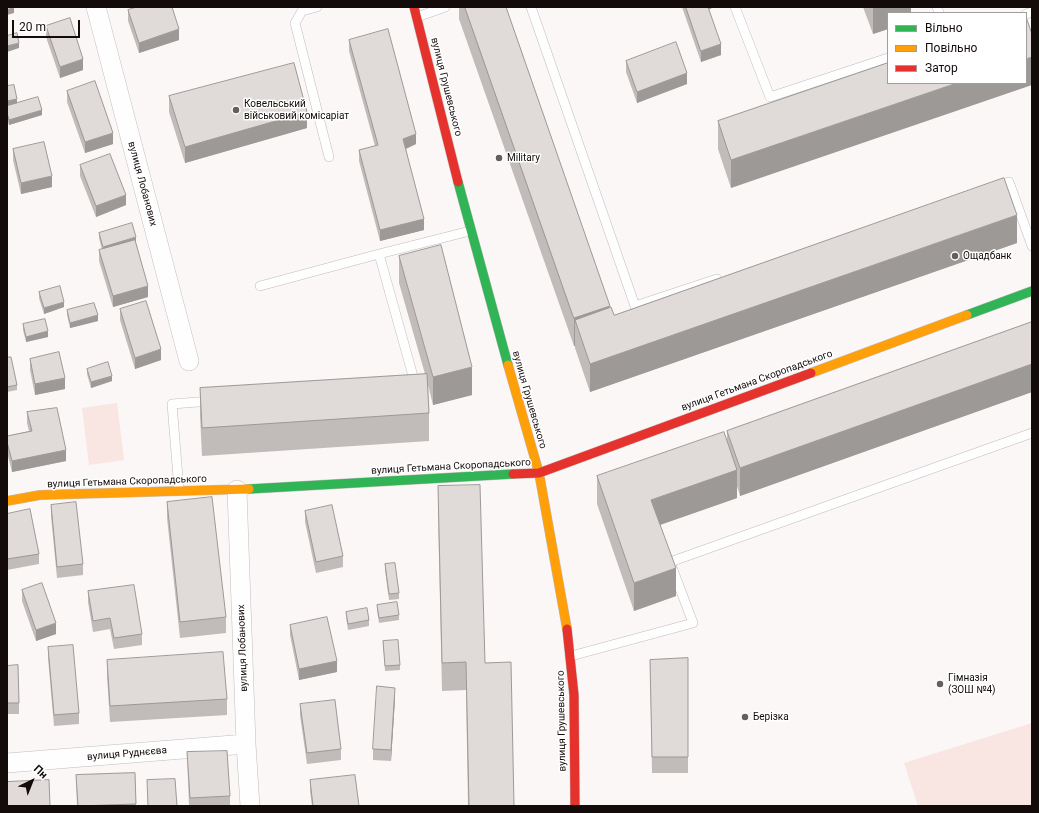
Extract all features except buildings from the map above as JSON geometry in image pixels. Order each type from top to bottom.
[{"type":"street","name":"вулиця Лобанових","points":[[96,7],[189,361]]},
{"type":"street","name":"вулиця Грушевського","points":[[414,7],[470,231],[539,473],[559,579],[571,656],[574,695],[575,806]]},
{"type":"street","name":"вулиця Гетьмана Скоропадського","points":[[7,501],[40,495],[179,490],[237,490],[539,473],[1032,291]]},
{"type":"street","name":"вулиця Лобанових","points":[[237,490],[246,744],[250,806]]},
{"type":"street","name":"вулиця Руднєєва","points":[[7,763],[246,744]]},
{"type":"lane","points":[[317,7],[302,11],[295,23],[329,157]]},
{"type":"lane","points":[[417,17],[446,7]]},
{"type":"lane","points":[[532,7],[635,306],[725,276]]},
{"type":"lane","points":[[735,7],[770,96],[887,58]]},
{"type":"lane","points":[[987,189],[1009,182],[1032,246]]},
{"type":"lane","points":[[260,286],[470,231]]},
{"type":"lane","points":[[379,254],[416,388],[408,389]]},
{"type":"lane","points":[[179,490],[172,404],[223,400]]},
{"type":"lane","points":[[571,656],[693,623],[670,562],[1032,433]]},
{"type":"shaded area","points":[[117,403],[124,460],[89,465],[82,408]]},
{"type":"shaded area","points":[[1032,723],[1032,806],[918,806],[904,763]]},
{"type":"traffic: fast","points":[[458,182],[508,365]]},
{"type":"traffic: fast","points":[[967,315],[1032,291]]},
{"type":"traffic: fast","points":[[249,489],[513,474]]},
{"type":"traffic: slow","points":[[811,373],[967,315]]},
{"type":"traffic: slow","points":[[508,365],[539,473],[567,629]]},
{"type":"traffic: slow","points":[[7,501],[40,495],[249,489]]},
{"type":"traffic: jam","points":[[414,7],[458,182]]},
{"type":"traffic: jam","points":[[513,474],[539,473],[811,373]]},
{"type":"traffic: jam","points":[[567,629],[574,695],[575,806]]},
{"type":"place","name":"Ковельський військовий комісаріат","points":[[236,110]]},
{"type":"place","name":"Military","points":[[499,158]]},
{"type":"place","name":"Ощадбанк","points":[[955,256]]},
{"type":"place","name":"Гімназія (ЗОШ №4)","points":[[940,684]]},
{"type":"place","name":"Берізка","points":[[745,717]]}]
